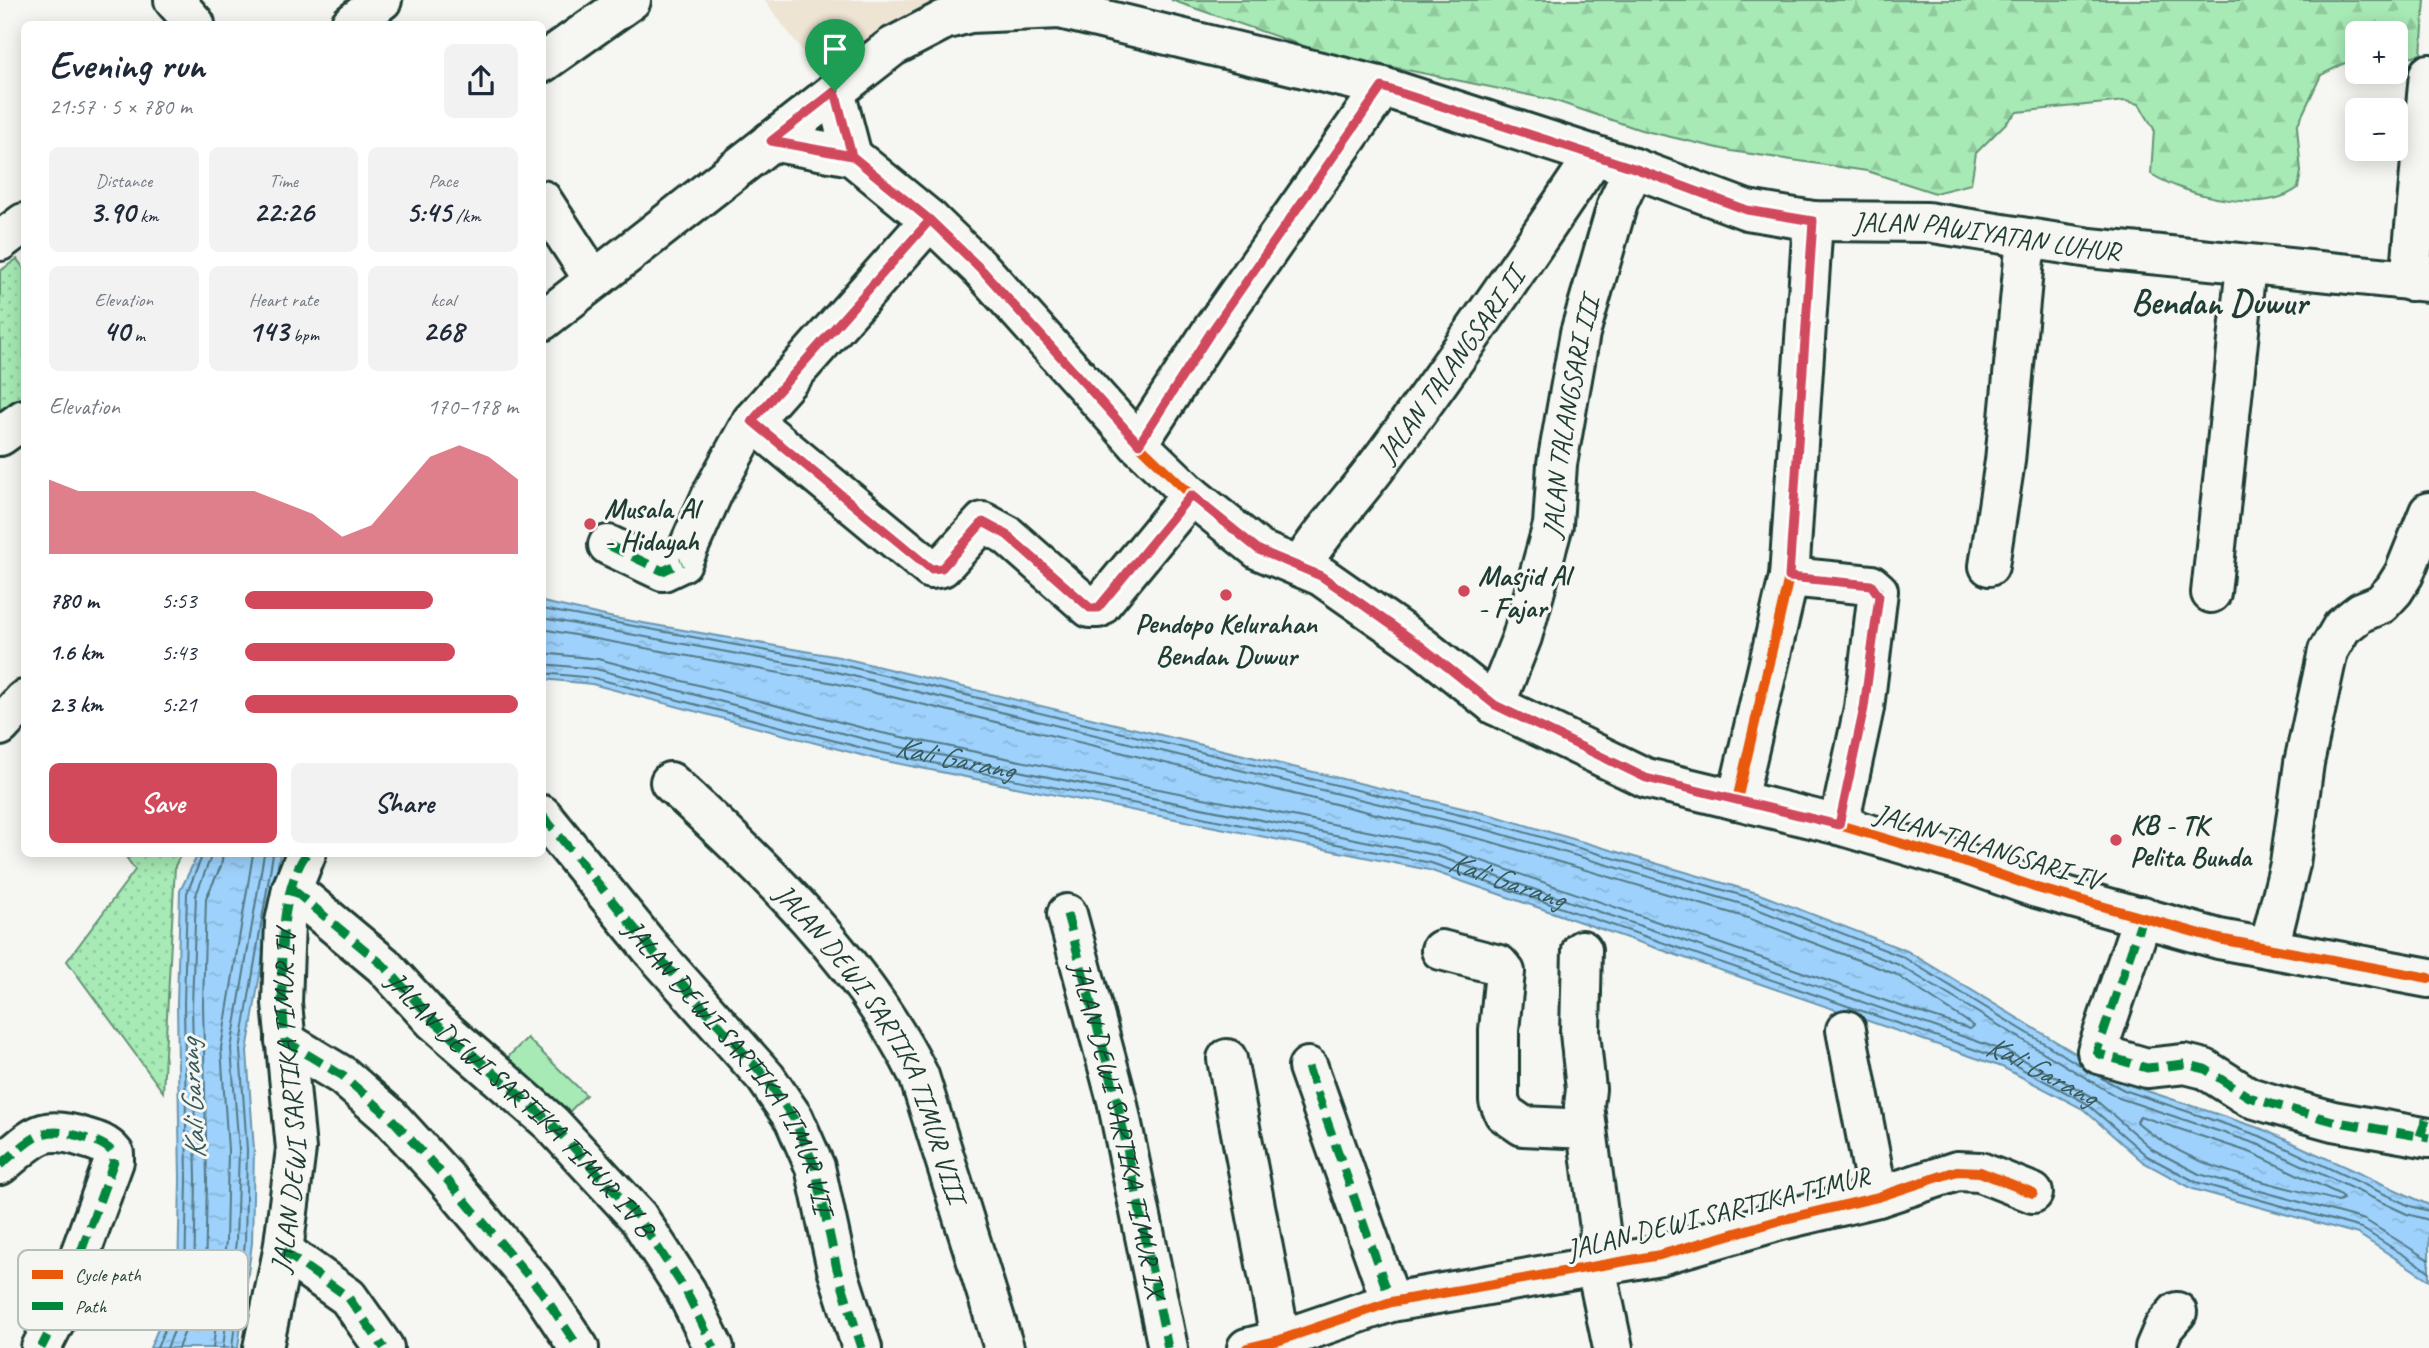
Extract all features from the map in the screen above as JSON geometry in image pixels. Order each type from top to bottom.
[{"type":"street","points":[[356,21],[382,0]]},
{"type":"street","points":[[546,60],[631,0]]},
{"type":"street","name":"JALAN PAWIYATAN LUHUR","points":[[546,318],[892,47],[944,20],[970,13],[1060,9],[1382,87],[1612,161],[1747,210],[1813,221],[1927,222],[2026,238],[2246,266],[2420,282]]},
{"type":"street","points":[[2420,282],[2429,74]]},
{"type":"street","points":[[1139,444],[1218,321],[1382,87]]},
{"type":"street","points":[[771,141],[852,156],[835,91]]},
{"type":"street","name":"JALAN TALANGSARI IV","points":[[852,156],[930,220],[983,271],[1139,444],[1191,495],[1259,550],[1310,572],[1359,602],[1421,646],[1495,705],[1646,778],[1839,825],[1964,862],[2037,888],[2219,939],[2429,978]]},
{"type":"street","name":"JALAN TALANGSARI II","points":[[1310,572],[1317,540],[1374,471],[1503,291],[1612,161]]},
{"type":"street","name":"JALAN TALANGSARI III","points":[[1495,705],[1522,637],[1553,525],[1557,464],[1580,333],[1618,202],[1612,161]]},
{"type":"street","points":[[546,206],[594,280]]},
{"type":"street","points":[[608,545],[663,571],[682,562],[714,490],[752,421],[930,220]]},
{"type":"street","points":[[1737,800],[1789,577],[1813,221]]},
{"type":"street","points":[[0,241],[21,225]]},
{"type":"street","points":[[1989,566],[2005,461],[2026,238]]},
{"type":"street","points":[[2211,593],[2246,266]]},
{"type":"street","points":[[0,436],[21,421]]},
{"type":"street","points":[[752,421],[931,569],[942,568],[983,522],[1007,535],[1090,608],[1098,608],[1191,495]]},
{"type":"street","points":[[2269,948],[2290,864],[2304,763],[2328,652],[2342,627],[2361,612],[2381,604],[2394,590],[2404,574],[2429,512]]},
{"type":"street","points":[[1789,577],[1871,585],[1879,596],[1864,708],[1839,825]]},
{"type":"street","points":[[0,726],[21,703]]},
{"type":"street","name":"JALAN DEWI SARTIKA TIMUR VIII","points":[[670,782],[754,859],[809,920],[901,1041],[919,1076],[1004,1348]]},
{"type":"street","name":"JALAN DEWI SARTIKA TIMUR VII","points":[[546,820],[653,951],[766,1078],[794,1119],[815,1167],[837,1269],[862,1348]]},
{"type":"street","name":"JALAN DEWI SARTIKA TIMUR IV","points":[[263,1348],[283,1251],[296,1149],[282,1003],[285,922],[299,871]]},
{"type":"street","name":"JALAN DEWI SARTIKA TIMUR IV B","points":[[299,871],[435,1021],[551,1123],[630,1208],[685,1291],[714,1348]]},
{"type":"street","name":"JALAN DEWI SARTIKA TIMUR IX","points":[[1067,914],[1116,1100],[1168,1348]]},
{"type":"street","points":[[2143,916],[2097,1051],[2099,1054],[2147,1068],[2185,1064],[2205,1069],[2249,1097],[2333,1121],[2426,1129]]},
{"type":"street","points":[[1441,950],[1499,965],[1505,972],[1499,1030],[1499,1101],[1504,1113],[1523,1126],[1587,1129]]},
{"type":"street","points":[[1582,950],[1580,1033],[1587,1129],[1600,1229],[1597,1268],[1613,1348]]},
{"type":"street","points":[[1846,1030],[1878,1197]]},
{"type":"street","points":[[285,1041],[343,1076],[390,1117],[501,1242],[541,1291],[579,1348]]},
{"type":"street","points":[[1227,1059],[1269,1345]]},
{"type":"street","points":[[1308,1067],[1391,1302]]},
{"type":"street","points":[[0,1165],[43,1133],[59,1129],[101,1143],[111,1150],[114,1161],[82,1250]]},
{"type":"street","name":"JALAN DEWI SARTIKA TIMUR","points":[[1269,1345],[1391,1302],[1660,1255],[1781,1220],[1878,1197],[1969,1169],[2033,1193]]},
{"type":"street","points":[[283,1251],[348,1297],[384,1348]]},
{"type":"street","points":[[2155,1348],[2164,1327],[2177,1312]]},
{"type":"street","points":[[41,1348],[50,1330]]},
{"type":"shaded area","points":[[764,0],[950,0],[939,2],[821,75]]},
{"type":"green space","points":[[1171,0],[2425,0],[2421,54],[2408,57],[2408,21],[2345,21],[2345,63],[2321,75],[2297,126],[2301,172],[2298,188],[2283,196],[2245,201],[2204,195],[2151,174],[2154,129],[2139,104],[2125,101],[2017,112],[1976,153],[1971,184],[1935,193],[1867,171],[1731,151],[1641,130],[1553,100],[1324,53]]},
{"type":"green space","points":[[17,259],[21,265],[21,400],[0,415],[0,271]]},
{"type":"green space","points":[[126,857],[180,857],[175,866],[163,1092],[67,961],[135,870]]},
{"type":"green space","points":[[527,1038],[586,1095],[560,1121],[501,1064]]},
{"type":"water","name":"Kali Garang","points":[[546,603],[614,618],[839,657],[1495,816],[1757,893],[1907,951],[2126,1084],[2262,1129],[2429,1205],[2429,1280],[2358,1234],[2193,1189],[2143,1162],[2083,1109],[2002,1067],[1429,870],[876,759],[592,684],[546,679]]},
{"type":"water","name":"Kali Garang","points":[[197,857],[279,857],[247,1051],[254,1150],[252,1243],[248,1273],[248,1250],[179,1250],[177,1004],[180,891]]},
{"type":"water","points":[[158,1330],[240,1330],[238,1348],[150,1348]]},
{"type":"marked path","points":[[752,421],[931,569],[942,567],[983,522],[1007,535],[1090,608],[1098,608],[1191,495]]},
{"type":"marked path","points":[[608,545],[663,571],[682,562]]},
{"type":"marked path","points":[[1789,577],[1871,585],[1878,591],[1864,708],[1839,825]]},
{"type":"marked path","points":[[546,820],[653,951],[766,1078],[794,1119],[815,1167],[837,1269],[862,1348]]},
{"type":"marked path","points":[[304,857],[289,895],[282,945],[285,1041],[343,1076],[390,1117],[444,1176],[541,1291],[579,1348]]},
{"type":"marked path","points":[[292,889],[383,965],[434,1021],[551,1123],[638,1217],[686,1291],[714,1348]]},
{"type":"marked path","points":[[1067,914],[1117,1100],[1168,1348]]},
{"type":"marked path","points":[[2143,916],[2097,1051],[2099,1054],[2147,1068],[2185,1064],[2205,1069],[2249,1097],[2333,1121],[2429,1138]]},
{"type":"marked path","points":[[1308,1067],[1391,1302]]},
{"type":"marked path","points":[[2420,1136],[2429,1112]]},
{"type":"marked path","points":[[0,1165],[30,1141],[47,1133],[58,1132],[93,1140],[114,1154],[114,1161],[82,1250]]},
{"type":"marked path","points":[[283,1251],[348,1297],[384,1348]]},
{"type":"marked path","points":[[41,1348],[50,1330]]},
{"type":"cycle path","points":[[771,141],[852,156],[930,220],[983,271],[1138,444],[1191,495],[1259,550],[1321,576],[1421,646],[1495,705],[1646,778],[1737,800]]},
{"type":"cycle path","points":[[1813,221],[1789,577],[1737,800],[1839,825],[1964,862],[2037,888],[2219,939],[2429,978]]},
{"type":"cycle path","points":[[1247,1348],[1280,1340],[1391,1302],[1660,1255],[1781,1220],[1878,1197],[1957,1171],[1980,1172],[2033,1193]]},
{"type":"place","name":"Musala Al - Hidayah","points":[[590,524]]},
{"type":"place","name":"Masjid Al - Fajar","points":[[1464,591]]},
{"type":"place","name":"Pendopo Kelurahan Bendan Duwur","points":[[1226,595]]},
{"type":"place","name":"KB - TK Pelita Bunda","points":[[2116,840]]},
{"type":"district","name":"Bendan Duwur","points":[[2219,302]]},
{"type":"route","points":[[835,91],[771,141],[852,156],[895,191],[930,220],[983,271],[1042,340],[1139,444],[1211,332],[1340,151],[1382,87],[1634,168],[1747,210],[1813,221],[1789,577],[1871,585],[1878,591],[1879,596],[1864,708],[1839,825],[1646,778],[1495,705],[1421,646],[1359,602],[1321,576],[1259,550],[1191,495],[1098,608],[1090,608],[1007,535],[983,522],[976,526],[961,549],[942,568],[931,569],[918,560],[752,421],[930,220],[852,156],[835,91]]}]
